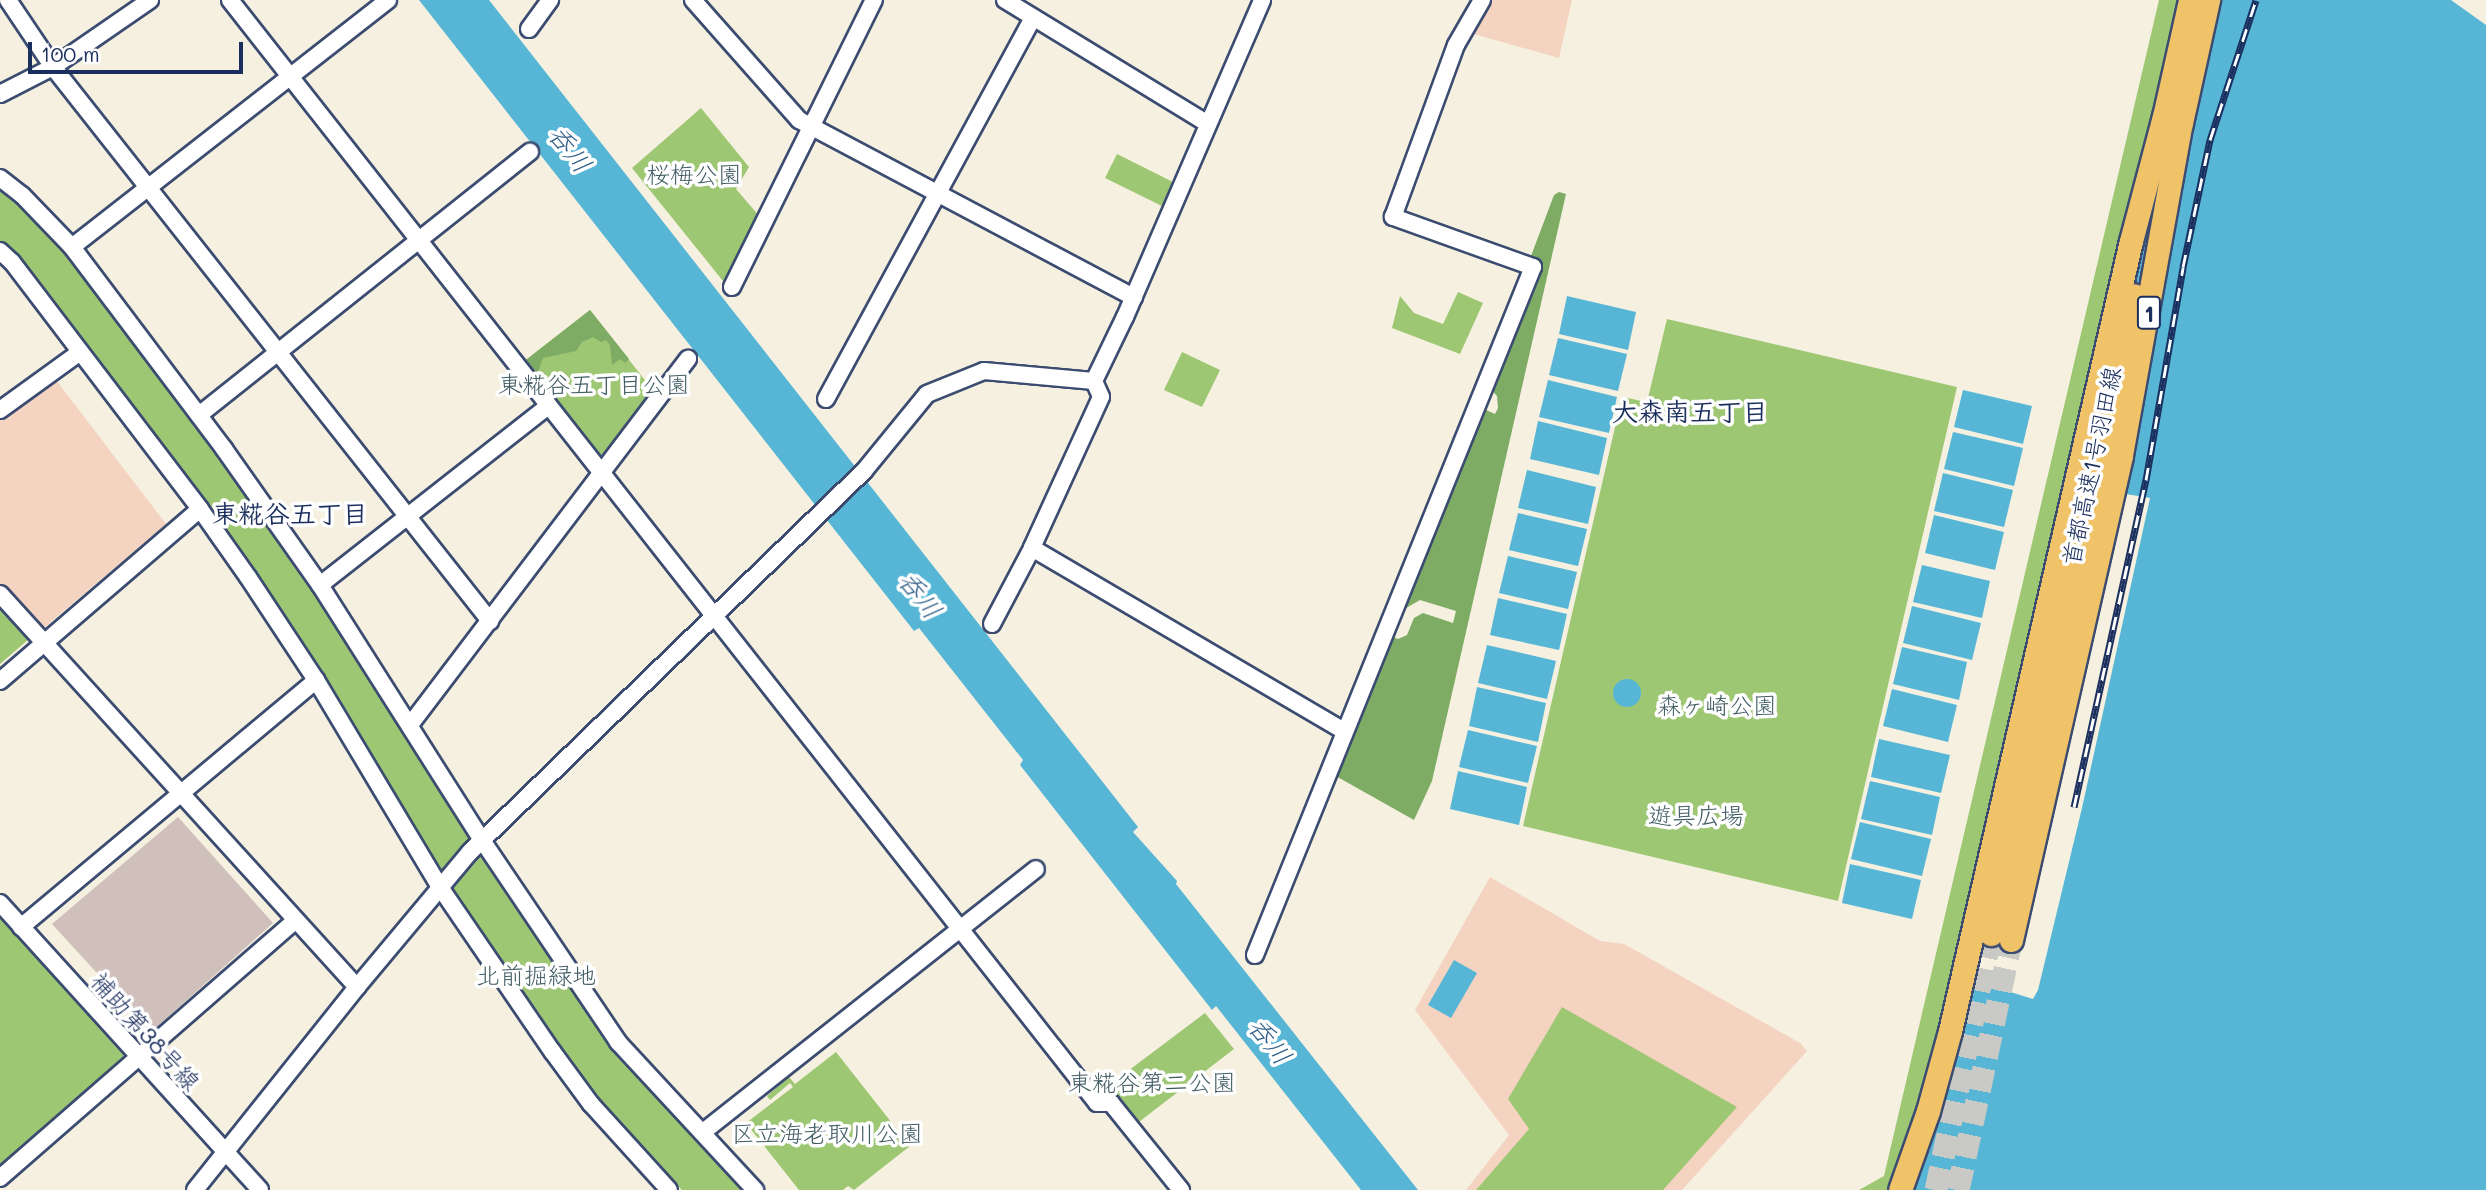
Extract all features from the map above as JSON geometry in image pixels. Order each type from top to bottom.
[{"type":"highway","name":"首都高速1号羽田線","points":[[2076,622],[2164,116],[2190,0]]},
{"type":"highway","name":"首都高速1号羽田線","points":[[2001,937],[2137,379],[2181,123],[2208,0]]},
{"type":"highway","points":[[1900,1190],[1928,1111],[1953,1017],[2131,241],[2164,116]]},
{"type":"street","points":[[8,0],[53,67],[490,621]]},
{"type":"street","points":[[0,93],[53,67],[149,0]]},
{"type":"street","points":[[230,0],[417,242],[715,615],[1097,1103],[1111,1102],[1181,1190]]},
{"type":"street","points":[[72,247],[388,0]]},
{"type":"street","points":[[529,29],[550,0]]},
{"type":"street","points":[[693,0],[791,111],[812,128],[1134,297]]},
{"type":"street","points":[[732,287],[874,0]]},
{"type":"street","points":[[1005,0],[1208,124]]},
{"type":"street","points":[[992,624],[1032,548],[1101,397],[1094,381],[1134,297],[1262,0]]},
{"type":"street","points":[[1255,956],[1533,267],[1393,216],[1456,45],[1482,0]]},
{"type":"street","points":[[826,399],[1033,18]]},
{"type":"street","points":[[199,415],[530,152]]},
{"type":"street","points":[[0,178],[72,247],[199,415],[320,585],[482,839],[618,1042],[755,1190]]},
{"type":"street","points":[[0,251],[12,262],[200,509],[316,680],[440,887],[575,1084],[669,1190]]},
{"type":"street","points":[[0,410],[80,352]]},
{"type":"street","points":[[410,725],[688,359]]},
{"type":"street","points":[[195,1190],[357,987],[470,852],[863,471],[926,394],[979,372],[1094,381]]},
{"type":"street","points":[[320,585],[548,406]]},
{"type":"street","points":[[0,681],[200,509]]},
{"type":"street","points":[[1032,548],[1344,730]]},
{"type":"street","points":[[0,594],[357,987]]},
{"type":"street","points":[[22,927],[316,680]]},
{"type":"street","points":[[703,1132],[1036,869]]},
{"type":"street","name":"補助第38号線","points":[[0,903],[260,1190]]},
{"type":"street","points":[[0,1178],[295,921]]},
{"type":"shaded area","points":[[1487,0],[1572,0],[1559,58],[1474,34],[1471,28]]},
{"type":"shaded area","points":[[56,380],[166,524],[46,626],[38,627],[0,585],[0,419]]},
{"type":"shaded area","points":[[178,817],[273,923],[151,1032],[52,924]]},
{"type":"shaded area","points":[[1490,877],[1600,941],[1624,944],[1800,1043],[1807,1051],[1682,1190],[1466,1190],[1509,1135],[1415,1010]]},
{"type":"green space","points":[[2159,0],[2183,0],[1902,1180],[1897,1190],[1859,1190],[1884,1176]]},
{"type":"green space","name":"桜梅公園","points":[[701,108],[749,167],[736,189],[760,217],[727,286],[632,168]]},
{"type":"green space","points":[[1117,154],[1175,183],[1164,207],[1105,178]]},
{"type":"green space","name":"北前掘緑地","points":[[0,183],[70,249],[249,492],[618,1046],[746,1190],[682,1190],[583,1088],[489,955],[321,678],[17,257],[0,242]]},
{"type":"green space","points":[[1559,192],[1566,194],[1432,781],[1414,820],[1334,775],[1390,636],[1398,639],[1407,635],[1414,618],[1423,613],[1453,623],[1456,611],[1420,600],[1401,611],[1484,409],[1495,414],[1498,408],[1497,396],[1489,387],[1539,259],[1531,256],[1554,195]]},
{"type":"green space","points":[[1458,292],[1483,303],[1460,354],[1392,328],[1400,296],[1414,313],[1443,324]]},
{"type":"green space","name":"東糀谷五丁目公園","points":[[590,310],[655,393],[609,454],[594,455],[522,363]]},
{"type":"green space","points":[[590,310],[629,359],[625,363],[620,359],[612,365],[610,345],[606,340],[601,342],[593,337],[582,342],[576,351],[543,358],[538,372],[532,376],[522,363]]},
{"type":"green space","name":"森ヶ崎公園","points":[[1667,319],[1957,387],[1838,901],[1523,826],[1622,397],[1647,402]]},
{"type":"green space","points":[[1182,352],[1220,370],[1202,407],[1164,390]]},
{"type":"green space","points":[[0,607],[29,639],[0,664]]},
{"type":"green space","points":[[0,917],[126,1058],[0,1171]]},
{"type":"green space","points":[[1562,1007],[1737,1107],[1663,1190],[1476,1190],[1529,1129],[1508,1099]]},
{"type":"green space","name":"東糀谷第二公園","points":[[1205,1013],[1234,1049],[1131,1128],[1092,1098]]},
{"type":"green space","name":"区立海老取川公園","points":[[836,1052],[910,1146],[854,1190],[848,1186],[843,1190],[799,1190],[746,1123],[793,1087],[790,1083],[770,1100],[767,1096],[789,1077],[795,1084]]},
{"type":"water","name":"呑川","points":[[419,0],[489,0],[1138,827],[1133,832],[1177,881],[1176,884],[1418,1190],[1361,1190],[1216,1006],[1212,1010],[1020,765],[1023,760],[919,628],[914,631]]},
{"type":"water","points":[[2183,0],[2451,0],[2486,25],[2486,1190],[1909,1190],[1972,980],[2033,999],[2038,990],[2082,808],[2150,498],[2066,484]]},
{"type":"water","points":[[1567,296],[1636,312],[1628,350],[1559,334]]},
{"type":"water","points":[[1558,338],[1627,354],[1618,391],[1549,375]]},
{"type":"water","points":[[1548,380],[1617,397],[1609,433],[1539,417]]},
{"type":"water","points":[[1963,390],[2032,406],[2023,444],[1954,427]]},
{"type":"water","points":[[1538,421],[1607,438],[1599,475],[1530,459]]},
{"type":"water","points":[[1953,432],[2023,448],[2014,486],[1944,469]]},
{"type":"water","points":[[1527,470],[1596,487],[1588,524],[1518,508]]},
{"type":"water","points":[[1943,473],[2013,490],[2004,527],[1934,511]]},
{"type":"water","points":[[1518,513],[1587,529],[1578,566],[1509,550]]},
{"type":"water","points":[[1934,515],[2004,532],[1995,570],[1925,553]]},
{"type":"water","points":[[1508,556],[1577,572],[1568,609],[1499,593]]},
{"type":"water","points":[[1922,565],[1990,581],[1982,618],[1913,602]]},
{"type":"water","points":[[1498,598],[1567,614],[1559,650],[1490,635]]},
{"type":"water","points":[[1912,606],[1981,623],[1972,660],[1903,643]]},
{"type":"water","points":[[1487,645],[1556,661],[1547,699],[1478,683]]},
{"type":"water","points":[[1902,647],[1967,662],[1959,700],[1893,684]]},
{"type":"water","points":[[1627,679],[1637,683],[1641,693],[1637,703],[1627,707],[1617,703],[1613,693],[1617,683]]},
{"type":"water","points":[[1477,687],[1546,703],[1538,742],[1469,726]]},
{"type":"water","points":[[1892,689],[1957,705],[1948,742],[1883,726]]},
{"type":"water","points":[[1468,730],[1537,746],[1528,783],[1459,767]]},
{"type":"water","points":[[1879,739],[1950,755],[1941,793],[1871,777]]},
{"type":"water","points":[[1458,771],[1527,787],[1519,825],[1450,809]]},
{"type":"water","points":[[1870,781],[1940,797],[1932,835],[1861,819]]},
{"type":"water","points":[[1860,822],[1931,839],[1922,876],[1851,859]]},
{"type":"water","points":[[1850,864],[1921,880],[1912,919],[1842,903]]},
{"type":"water","points":[[1454,960],[1477,973],[1451,1018],[1428,1005]]},
{"type":"tunnel","points":[[1936,1190],[1991,934]]},
{"type":"tunnel","points":[[1958,1190],[2011,940]]},
{"type":"railway","points":[[2074,807],[2146,480],[2183,267],[2210,140],[2256,0]]},
{"type":"district","name":"大森南五丁目","points":[[1690,412]]},
{"type":"district","name":"東糀谷五丁目","points":[[290,514]]},
{"type":"park label","name":"遊具広場","points":[[1696,815]]}]
